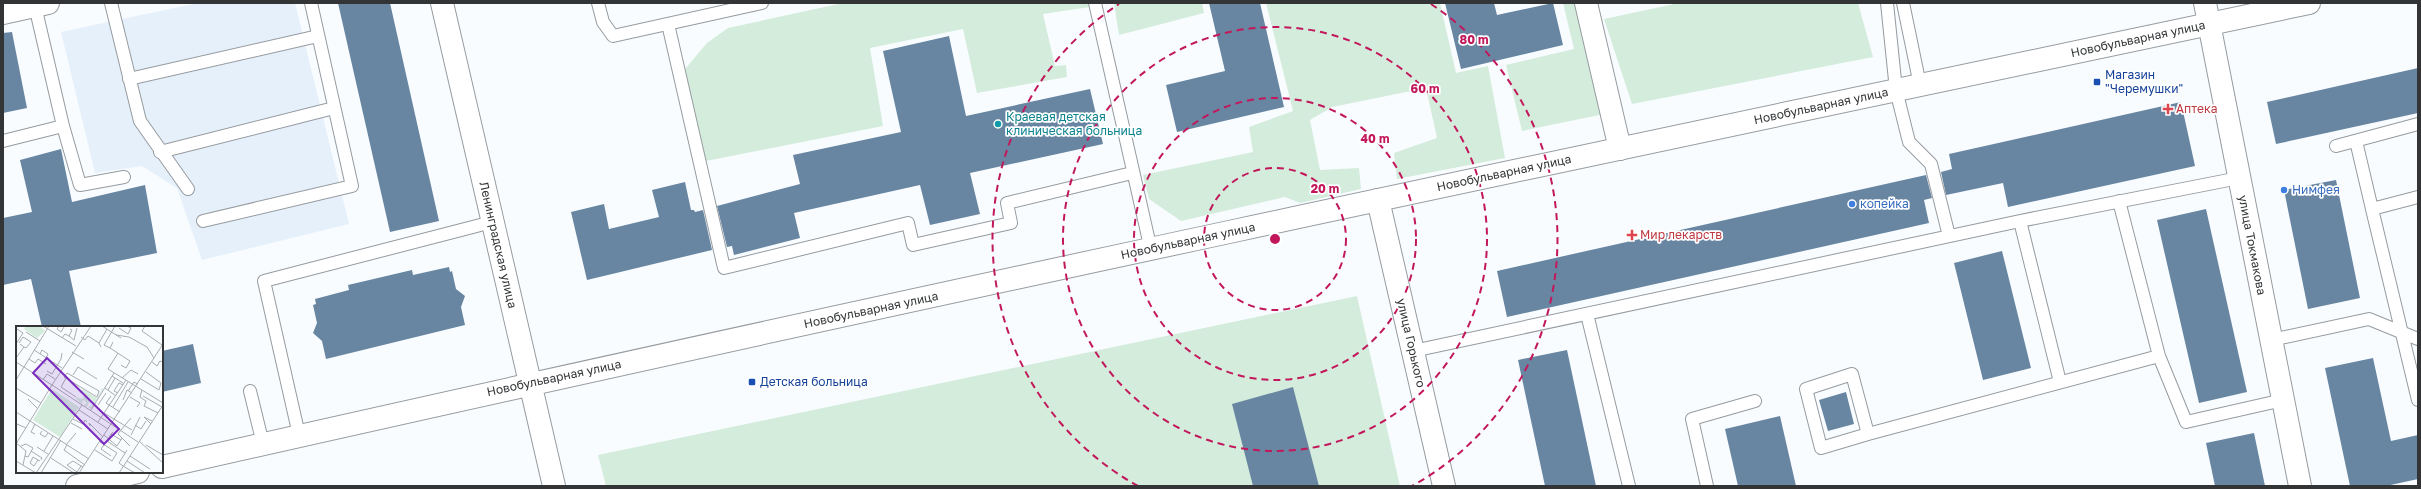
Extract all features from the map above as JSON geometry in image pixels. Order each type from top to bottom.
[{"type":"street","name":"Ленинградская улица","points":[[442,3],[554,486]]},
{"type":"street","points":[[1586,3],[1620,148]]},
{"type":"street","name":"улица Токмакова","points":[[2205,3],[2300,486]]},
{"type":"street","name":"Новобульварная улица","points":[[163,467],[530,383],[1620,148],[2309,3]]},
{"type":"street","points":[[3,13],[42,5]]},
{"type":"street","name":"улица Горького","points":[[1378,200],[1444,486]]},
{"type":"street","points":[[77,486],[134,473]]},
{"type":"lane","points":[[110,3],[140,121],[160,152],[188,189]]},
{"type":"lane","points":[[203,220],[352,186],[311,3]]},
{"type":"lane","points":[[598,3],[603,22],[613,36],[762,3]]},
{"type":"lane","points":[[1095,3],[1132,172],[1151,250]]},
{"type":"lane","points":[[1887,3],[1896,90],[1909,142],[1931,164],[1949,236]]},
{"type":"lane","points":[[1903,3],[1920,85]]},
{"type":"lane","points":[[42,5],[63,126],[80,185],[124,177]]},
{"type":"lane","points":[[668,24],[724,268],[908,222],[913,245],[1011,223],[1007,203],[1132,172]]},
{"type":"lane","points":[[129,79],[318,36]]},
{"type":"lane","points":[[160,152],[334,108]]},
{"type":"lane","points":[[2336,146],[2418,124]]},
{"type":"lane","points":[[3,141],[63,126]]},
{"type":"lane","points":[[2356,141],[2400,332],[2418,400]]},
{"type":"lane","points":[[1413,350],[2020,221],[2239,178]]},
{"type":"lane","points":[[2372,209],[2418,197]]},
{"type":"lane","points":[[2118,201],[2159,356],[2186,422],[2283,400]]},
{"type":"lane","points":[[2020,221],[2060,382]]},
{"type":"lane","points":[[299,435],[264,281],[492,222]]},
{"type":"lane","points":[[1587,314],[1629,486]]},
{"type":"lane","points":[[2271,340],[2369,319],[2418,339]]},
{"type":"lane","points":[[1868,434],[1852,374],[1806,389],[1822,448],[1868,434],[2159,356]]},
{"type":"lane","points":[[250,391],[263,444]]},
{"type":"lane","points":[[1707,486],[1692,418],[1755,401]]},
{"type":"shaded area","points":[[198,3],[295,3],[349,224],[202,260],[177,188],[142,166],[95,173],[61,32]]},
{"type":"green space","points":[[843,3],[1089,3],[1090,7],[1043,14],[1055,66],[1066,65],[1067,77],[977,93],[963,29],[870,48],[883,126],[706,161],[685,69],[707,43],[728,28]]},
{"type":"green space","points":[[1114,3],[1202,3],[1204,13],[1119,35]]},
{"type":"green space","points":[[1266,3],[1440,3],[1456,73],[1488,66],[1505,158],[1397,179],[1394,153],[1437,138],[1426,88],[1332,107],[1310,120],[1320,170],[1359,168],[1361,189],[1300,203],[1285,197],[1181,221],[1149,199],[1143,175],[1253,152],[1249,127],[1293,111]]},
{"type":"green space","points":[[1563,3],[1579,3],[1604,114],[1522,131],[1506,65],[1574,49]]},
{"type":"green space","points":[[1679,3],[1858,3],[1873,57],[1632,104],[1604,19]]},
{"type":"green space","points":[[1357,296],[1400,486],[606,486],[598,455]]},
{"type":"building","points":[[338,3],[390,3],[439,221],[390,232]]},
{"type":"building","name":"Краевая детская клиническая больница","points":[[1209,3],[1260,3],[1284,107],[1177,132],[1166,85],[1225,71]]},
{"type":"building","points":[[1445,3],[1494,3],[1497,15],[1553,3],[1563,45],[1461,69]]},
{"type":"building","points":[[12,32],[27,108],[3,113],[3,33]]},
{"type":"building","name":"Краевая детская клиническая больница","points":[[949,36],[966,116],[1090,89],[1103,144],[970,173],[980,214],[930,225],[920,185],[794,213],[800,238],[734,255],[732,246],[727,247],[717,206],[800,184],[793,155],[901,132],[883,51]]},
{"type":"building","points":[[2418,68],[2418,113],[2276,144],[2267,102]]},
{"type":"building","points":[[2181,102],[2195,166],[2008,207],[2003,183],[1946,195],[1941,172],[1952,169],[1949,154]]},
{"type":"building","points":[[61,149],[72,202],[145,185],[157,253],[69,271],[81,326],[42,326],[31,279],[3,285],[3,218],[32,212],[20,160]]},
{"type":"building","points":[[1926,175],[1932,198],[1924,200],[1929,223],[1507,317],[1497,271]]},
{"type":"building","points":[[2336,180],[2360,298],[2308,309],[2284,190]]},
{"type":"building","points":[[685,182],[691,210],[694,210],[695,212],[703,210],[712,250],[587,280],[571,212],[604,204],[609,229],[659,217],[652,190]]},
{"type":"building","points":[[2206,209],[2247,392],[2199,403],[2157,220]]},
{"type":"building","points":[[2002,251],[2031,368],[1983,380],[1954,263]]},
{"type":"building","points":[[449,267],[450,272],[452,271],[456,289],[465,296],[461,307],[465,325],[326,359],[322,341],[313,333],[317,323],[313,305],[316,304],[315,299],[349,290],[348,285],[412,270],[413,275]]},
{"type":"building","points":[[193,344],[201,383],[163,392],[163,351]]},
{"type":"building","points":[[1567,350],[1596,486],[1545,486],[1518,360]]},
{"type":"building","points":[[2373,358],[2391,441],[2418,435],[2418,479],[2386,486],[2350,486],[2325,368]]},
{"type":"building","points":[[1293,387],[1319,486],[1253,486],[1232,404]]},
{"type":"building","points":[[1846,392],[1854,424],[1828,431],[1819,400]]},
{"type":"building","points":[[1780,416],[1796,486],[1738,486],[1725,429]]},
{"type":"building","points":[[2254,433],[2265,486],[2215,486],[2206,443]]},
{"type":"place","name":"Магазин \"Черемушки\"","points":[[2097,82]]},
{"type":"place","name":"Аптека","points":[[2168,109]]},
{"type":"place","name":"Краевая детская клиническая больница","points":[[998,124]]},
{"type":"place","name":"Нимфея","points":[[2284,190]]},
{"type":"place","name":"копейка","points":[[1852,204]]},
{"type":"place","name":"Мир лекарств","points":[[1632,235]]},
{"type":"place","name":"Детская больница","points":[[752,382]]}]
